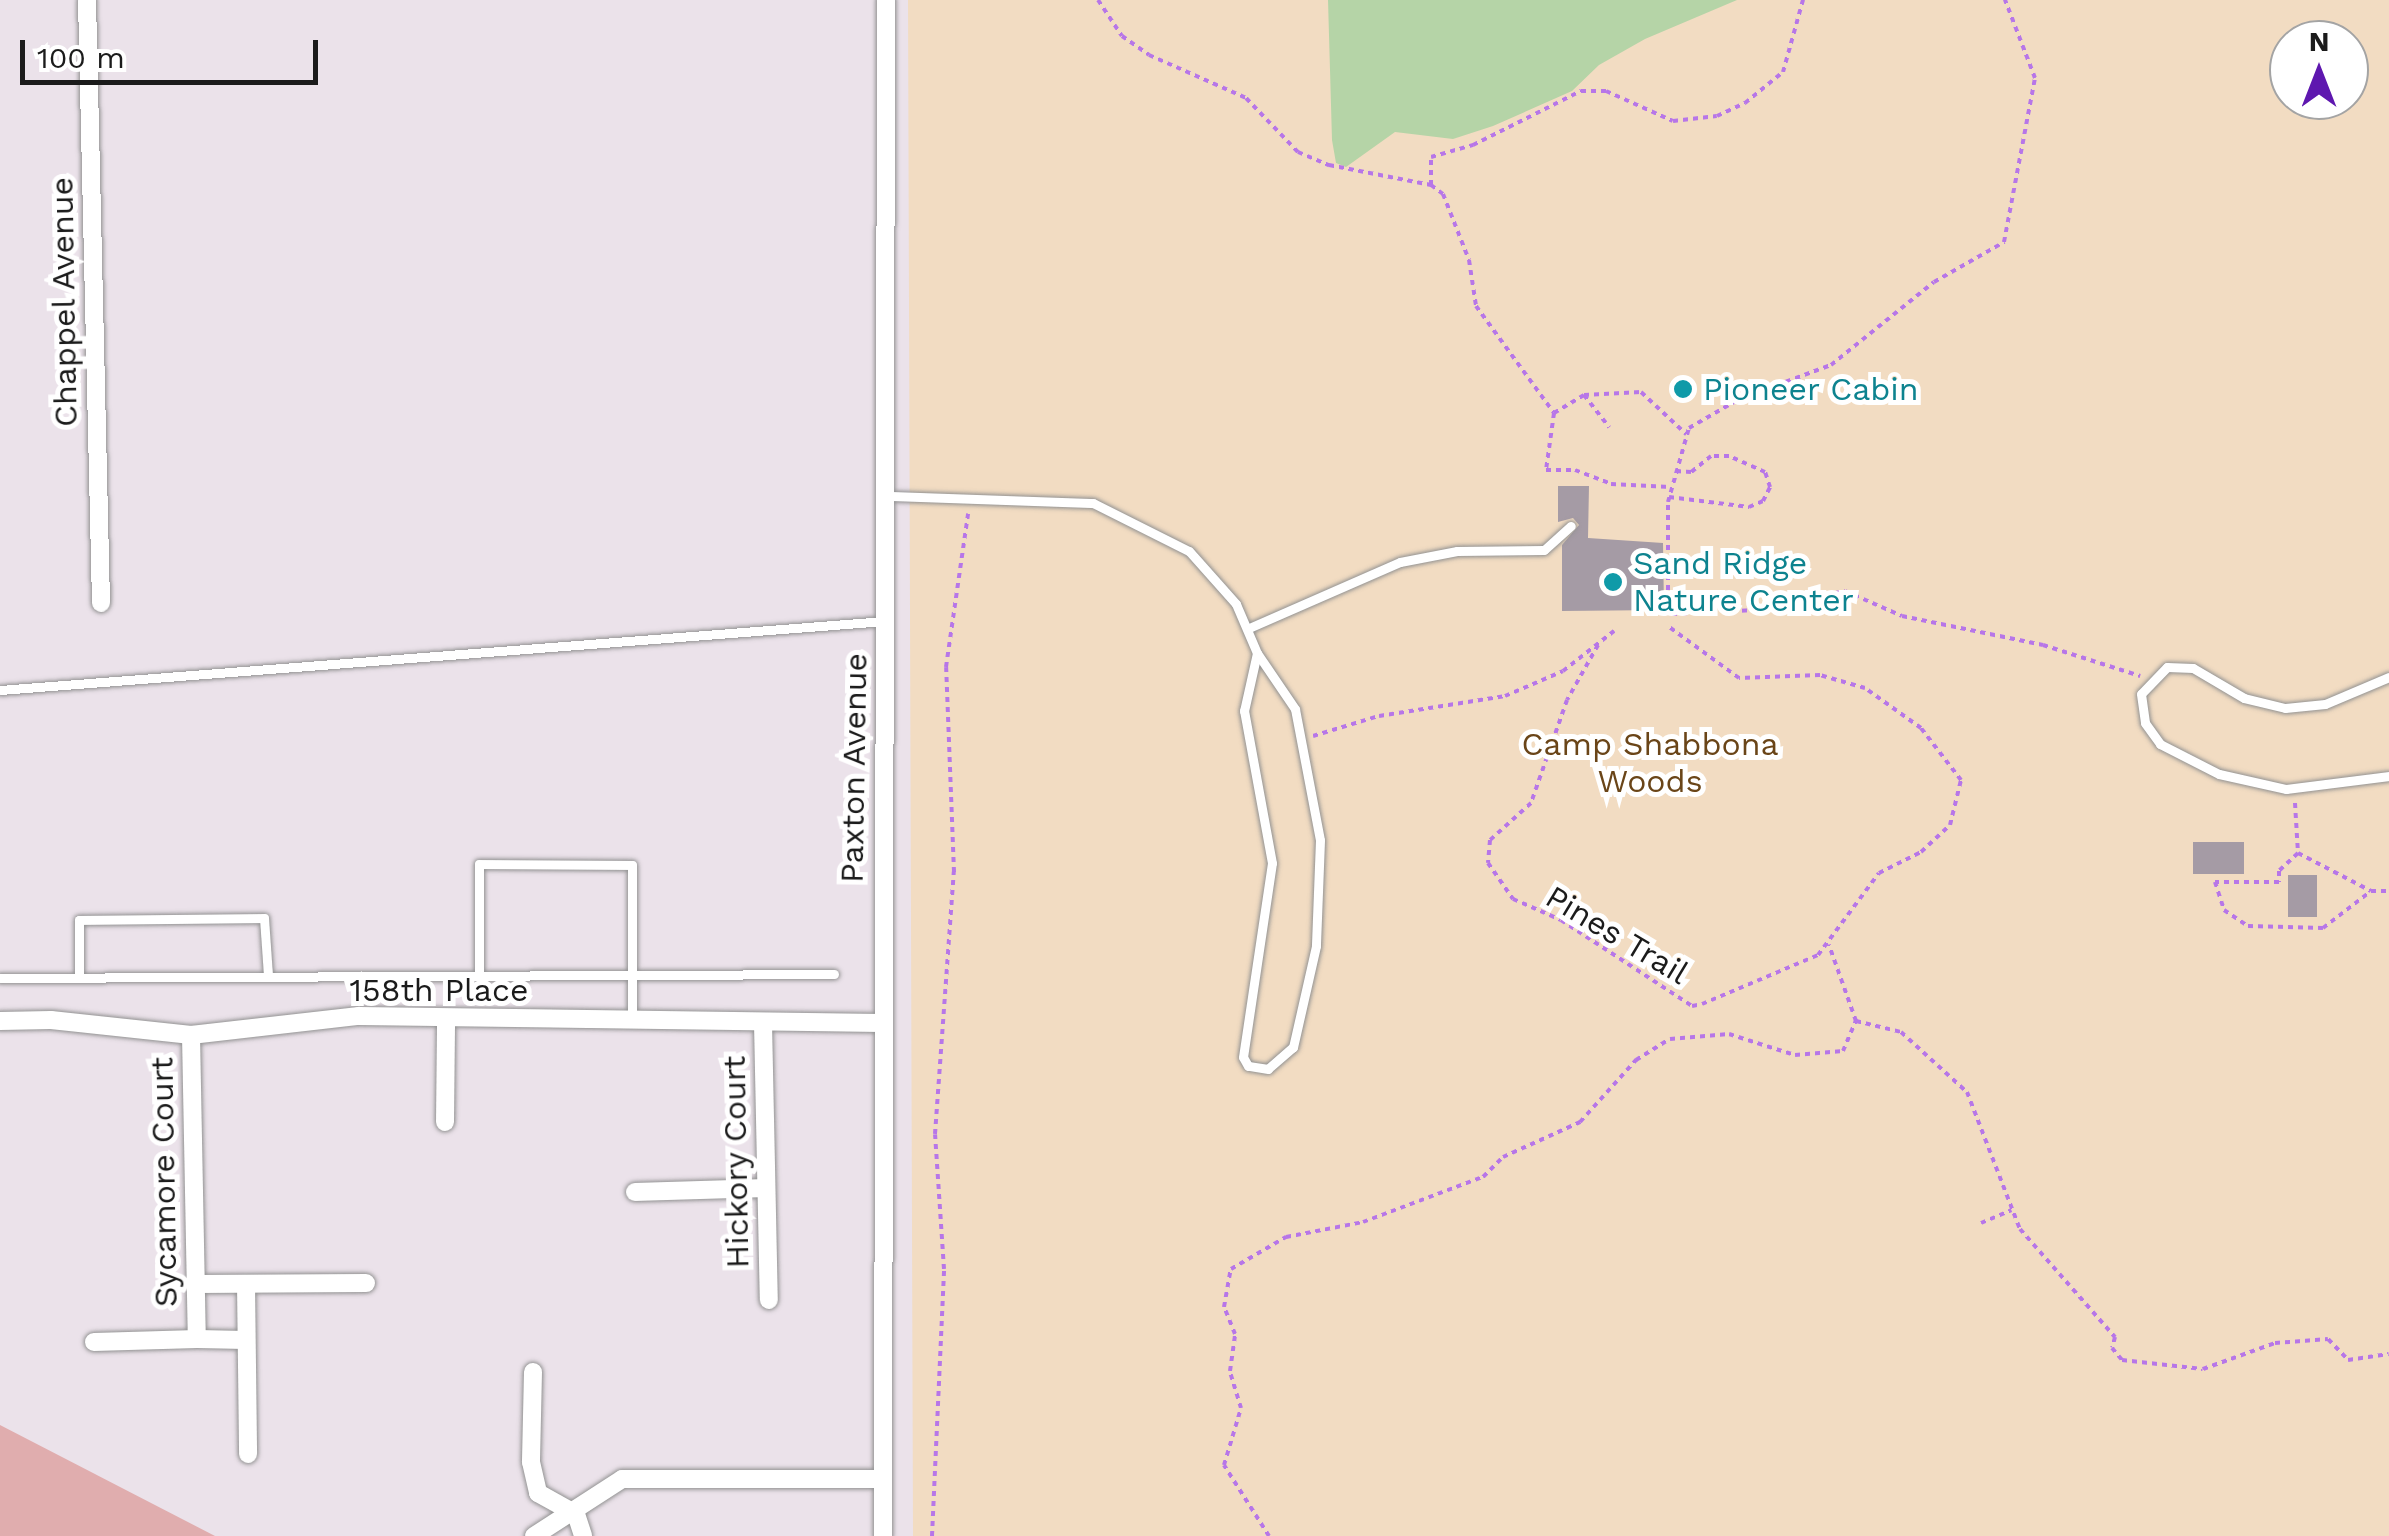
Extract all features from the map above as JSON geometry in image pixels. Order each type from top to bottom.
[{"type":"street","name":"Chappel Avenue","points":[[87,0],[102,603]]},
{"type":"street","name":"Paxton Avenue","points":[[883,1536],[881,1022],[889,496],[886,0]]},
{"type":"street","name":"158th Place","points":[[0,1021],[51,1020],[142,1035],[191,1035],[358,1016],[881,1022]]},
{"type":"street","points":[[445,1122],[446,1018]]},
{"type":"street","name":"Hickory Court","points":[[762,1023],[769,1300]]},
{"type":"street","name":"Sycamore Court","points":[[191,1035],[197,1340],[246,1340]]},
{"type":"street","points":[[635,1192],[766,1188]]},
{"type":"street","points":[[196,1284],[366,1284]]},
{"type":"street","points":[[246,1284],[248,1454]]},
{"type":"street","points":[[94,1342],[197,1340]]},
{"type":"street","points":[[533,1372],[531,1462],[538,1493],[576,1514],[582,1536]]},
{"type":"street","points":[[534,1536],[576,1514],[622,1479],[882,1479]]},
{"type":"lane","points":[[889,496],[1059,497],[1124,514],[1189,552],[1249,628],[1257,653],[1283,688],[1304,738],[1320,840],[1320,916],[1292,1046],[1276,1064],[1255,1069],[1244,1057],[1244,1042],[1272,863],[1244,711],[1257,653]]},
{"type":"lane","points":[[1249,628],[1400,562],[1457,551],[1544,550],[1556,546],[1572,526]]},
{"type":"lane","points":[[0,690],[886,621]]},
{"type":"lane","points":[[2389,677],[2307,708],[2244,698],[2193,668],[2167,668],[2150,680],[2141,709],[2160,744],[2220,774],[2294,789],[2389,776]]},
{"type":"lane","points":[[479,973],[479,864],[632,866],[632,1021]]},
{"type":"lane","points":[[79,977],[79,920],[264,918],[268,975]]},
{"type":"lane","points":[[0,978],[834,974]]},
{"type":"path","points":[[1098,0],[1122,36],[1149,55],[1246,98],[1298,152],[1329,166],[1431,184],[1443,194],[1469,260],[1476,306],[1554,414],[1546,470],[1576,470],[1610,484],[1670,487]]},
{"type":"path","points":[[1431,184],[1430,156],[1473,145],[1580,91],[1606,91],[1673,121],[1717,116],[1745,103],[1783,72],[1803,0]]},
{"type":"path","points":[[2005,0],[2034,78],[2004,242],[1934,282],[1830,366],[1739,399],[1686,434],[1669,497],[1670,612],[1756,610],[1845,591],[1902,616],[2043,645],[2150,680]]},
{"type":"path","points":[[1554,414],[1584,395],[1641,392],[1686,434]]},
{"type":"path","points":[[1584,395],[1609,427]]},
{"type":"path","points":[[1669,497],[1749,507],[1763,502],[1770,487],[1765,472],[1729,456],[1711,456],[1691,472],[1674,471]]},
{"type":"path","points":[[932,1536],[944,1269],[935,1134],[954,872],[946,668],[969,496]]},
{"type":"path","name":"Pines Trail","points":[[1598,645],[1567,700],[1531,803],[1490,840],[1488,863],[1496,881],[1513,899],[1560,920],[1692,1006],[1794,967],[1829,945],[1879,873],[1921,852],[1950,825],[1961,794],[1954,765],[1921,728],[1865,688],[1820,675],[1739,678],[1669,626]]},
{"type":"path","points":[[1304,738],[1379,716],[1505,696],[1563,672],[1614,630]]},
{"type":"path","points":[[2294,789],[2298,853]]},
{"type":"path","points":[[2298,853],[2371,891],[2389,891]]},
{"type":"path","points":[[2298,853],[2279,871],[2279,882],[2216,882],[2224,910],[2248,926],[2323,928],[2371,891]]},
{"type":"path","points":[[1269,1536],[1224,1465],[1242,1408],[1230,1371],[1235,1334],[1224,1307],[1231,1269],[1250,1253],[1335,1223],[1363,1222],[1483,1177],[1521,1147],[1580,1122],[1636,1060],[1670,1039],[1744,1035],[1795,1055],[1830,1054],[1852,1041],[1856,1021],[1829,945]]},
{"type":"path","points":[[1856,1021],[1900,1032],[1967,1092],[2010,1210],[2042,1261],[2114,1338],[2114,1355],[2122,1360],[2203,1369],[2275,1343],[2328,1339],[2348,1360],[2389,1354]]},
{"type":"path","points":[[1981,1224],[2010,1210]]},
{"type":"shaded area","points":[[1328,0],[1737,0],[1645,39],[1599,65],[1572,91],[1493,126],[1453,139],[1395,132],[1346,167],[1336,163],[1332,140]]},
{"type":"shaded area","points":[[0,1425],[215,1536],[0,1536]]},
{"type":"green space","name":"Camp Shabbona Woods","points":[[908,0],[2389,0],[2389,1536],[913,1536]]},
{"type":"building","name":"Sand Ridge Nature Center","points":[[1558,486],[1589,486],[1588,538],[1663,543],[1664,610],[1562,611],[1562,545],[1579,525],[1573,518],[1558,522]]},
{"type":"building","points":[[2193,842],[2244,842],[2244,874],[2193,874]]},
{"type":"building","points":[[2288,875],[2317,875],[2317,917],[2288,917]]},
{"type":"place","name":"Pioneer Cabin","points":[[1683,389]]},
{"type":"place","name":"Sand Ridge Nature Center","points":[[1613,582]]}]
